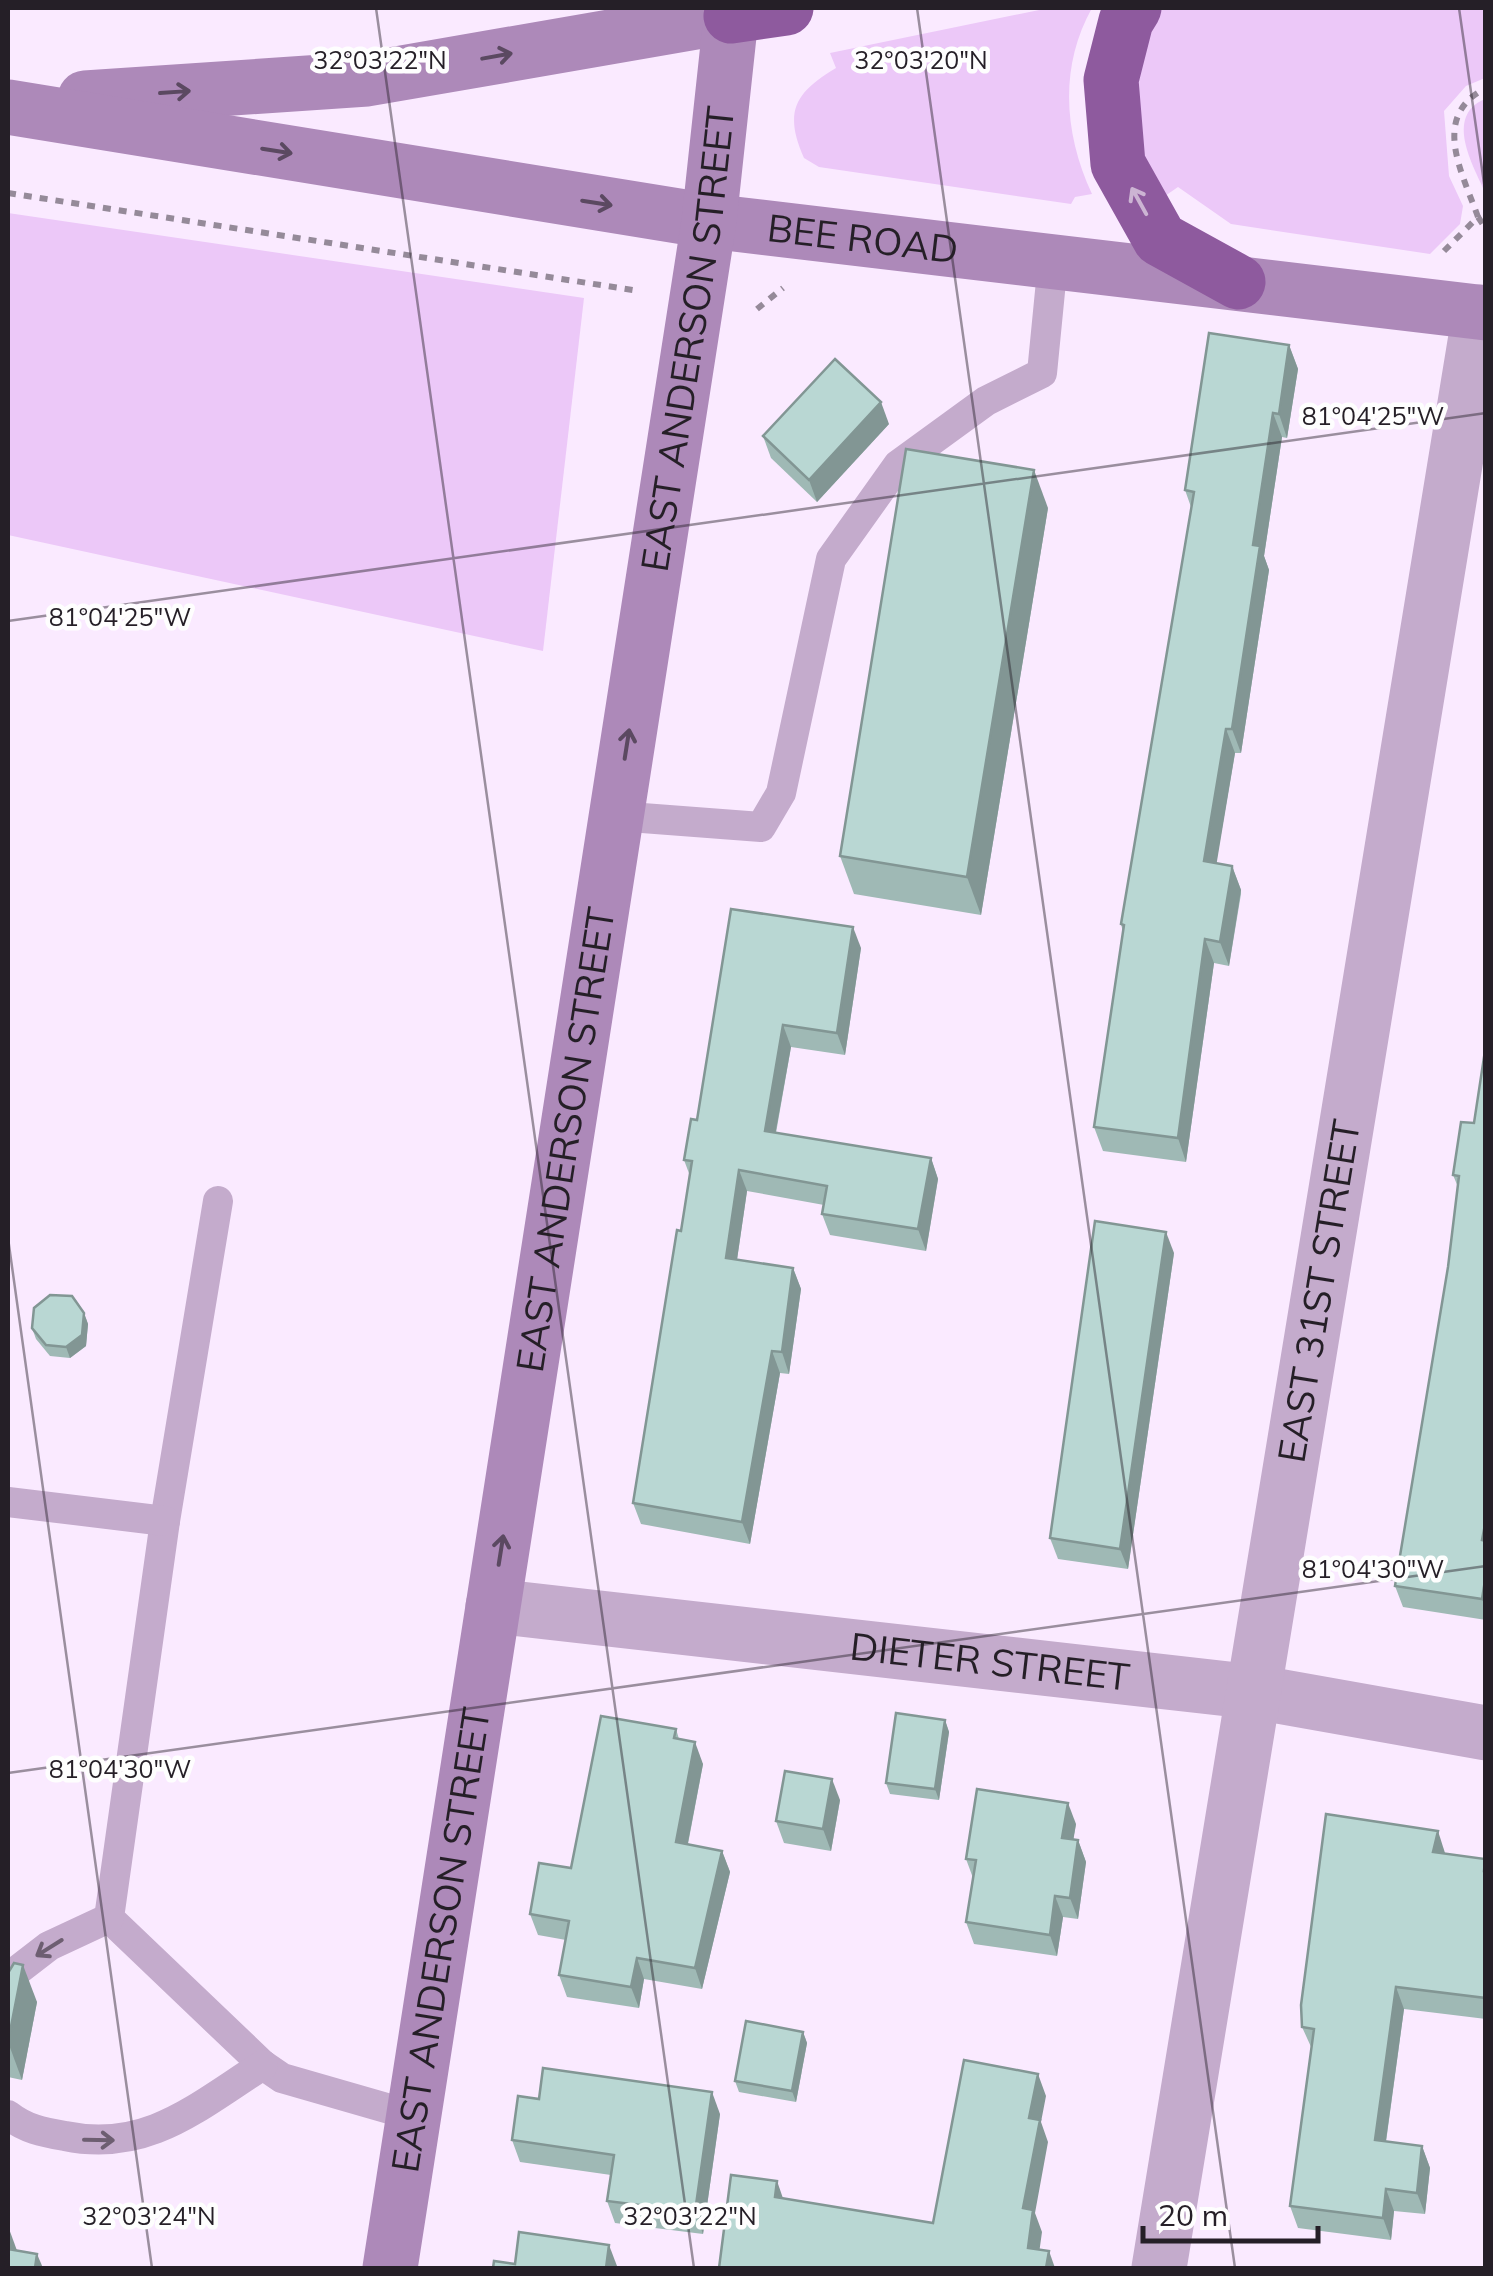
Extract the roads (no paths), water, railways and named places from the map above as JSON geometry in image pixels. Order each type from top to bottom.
[{"type":"highway","points":[[732,12],[786,8]]},
{"type":"highway","points":[[1134,8],[1126,21],[1112,80],[1118,164],[1160,238],[1238,282]]},
{"type":"main road","points":[[8,105],[367,79],[732,12]]},
{"type":"main road","name":"EAST ANDERSON STREET","points":[[390,2268],[709,220],[732,12]]},
{"type":"main road","name":"BEE ROAD","points":[[8,105],[709,220],[1483,313]]},
{"type":"street","name":"EAST 31ST STREET","points":[[1159,2268],[1483,313]]},
{"type":"street","name":"DIETER STREET","points":[[492,1606],[1255,1692],[1486,1732]]},
{"type":"lane","points":[[616,816],[761,828],[781,793],[831,559],[898,464],[986,401],[1042,373],[1053,261]]},
{"type":"lane","points":[[108,1918],[165,1521],[218,1201]]},
{"type":"lane","points":[[8,1502],[165,1521]]},
{"type":"lane","points":[[9,1997],[14,1973],[49,1946],[108,1918]]},
{"type":"lane","points":[[108,1918],[282,2078],[414,2116]]},
{"type":"lane","points":[[8,2115],[26,2128],[96,2143],[145,2137],[263,2064]]}]
